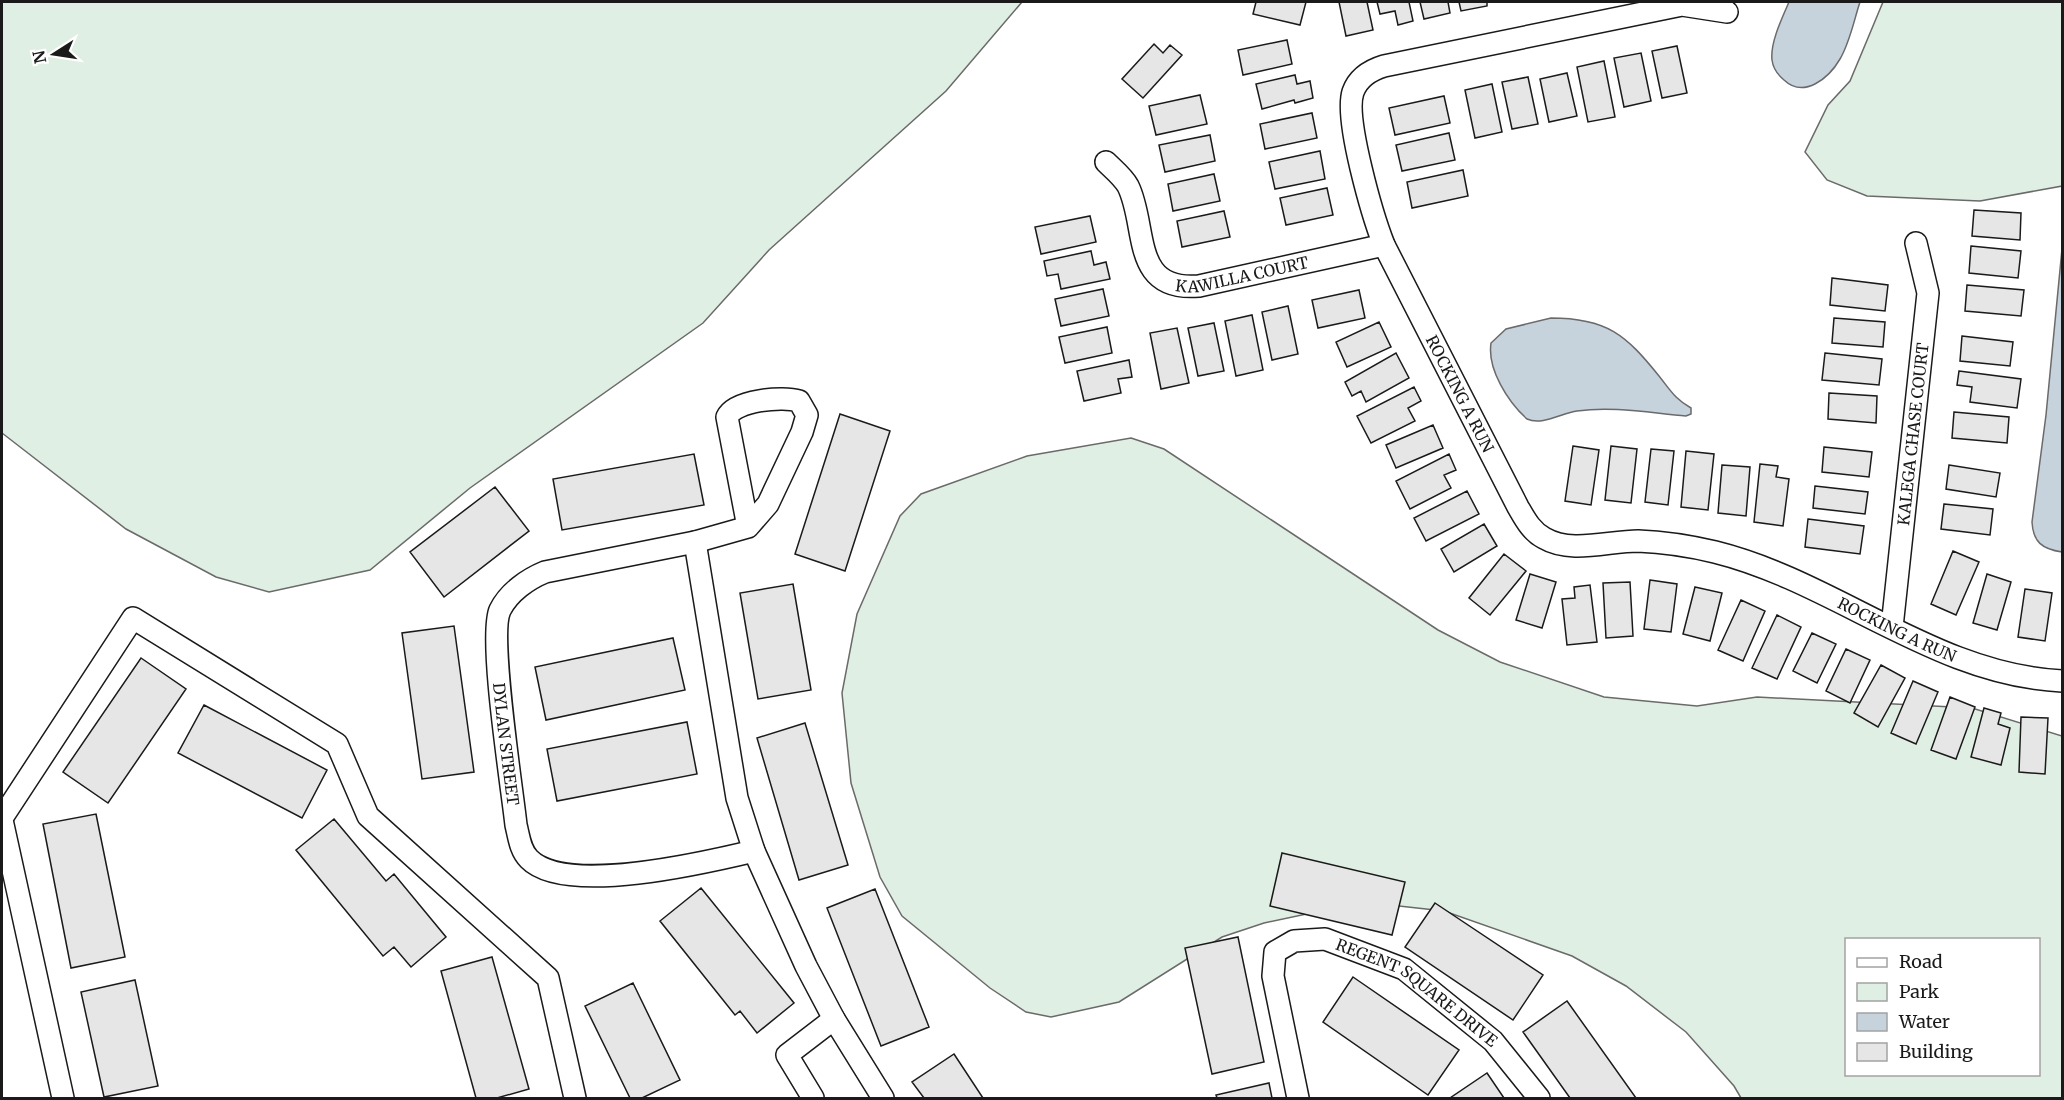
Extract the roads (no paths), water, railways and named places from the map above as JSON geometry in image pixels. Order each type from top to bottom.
[{"type":"street","name":"ROCKING A RUN","points":[[1727,12],[1682,5],[1384,66],[1370,72],[1355,88],[1351,110],[1373,211],[1384,245],[1518,507],[1536,533],[1553,542],[1570,545],[1653,542],[1733,557],[1782,575],[1944,654],[1985,669],[2025,678],[2062,681]]},
{"type":"street","name":"KAWILLA COURT","points":[[1106,162],[1128,187],[1144,252],[1151,267],[1163,278],[1180,286],[1199,286],[1384,245]]},
{"type":"street","name":"KALEGA CHASE COURT","points":[[1892,627],[1928,293],[1916,243]]},
{"type":"street","points":[[783,398],[799,401],[807,415],[802,432],[768,504],[748,527],[728,417],[730,411],[738,406],[783,398]]},
{"type":"street","name":"DYLAN STREET","points":[[748,527],[695,542],[545,572],[529,579],[500,610],[496,645],[516,825],[521,846],[534,863],[549,870],[595,876],[619,876],[754,851]]},
{"type":"street","points":[[695,542],[737,798],[754,851],[788,928],[834,1019],[883,1098]]},
{"type":"street","points":[[63,1098],[2,819],[133,618],[337,744],[368,816],[548,978],[575,1098]]},
{"type":"street","name":"REGENT SQUARE DRIVE","points":[[1298,1098],[1273,976],[1275,952],[1294,941],[1325,939],[1404,969],[1493,1041],[1539,1098]]},
{"type":"street","points":[[813,1098],[787,1055],[834,1019]]},
{"type":"water","points":[[1789,2],[1860,2],[1840,59],[1823,79],[1808,87],[1792,85],[1784,80],[1773,63],[1775,38]]},
{"type":"water","points":[[2062,249],[2062,552],[2049,549],[2040,543],[2034,535],[2032,522],[2046,415]]},
{"type":"water","points":[[1551,318],[1587,321],[1614,332],[1636,350],[1674,394],[1691,408],[1691,414],[1686,416],[1604,409],[1571,412],[1539,421],[1527,419],[1513,404],[1500,384],[1492,363],[1491,343],[1506,329]]}]
